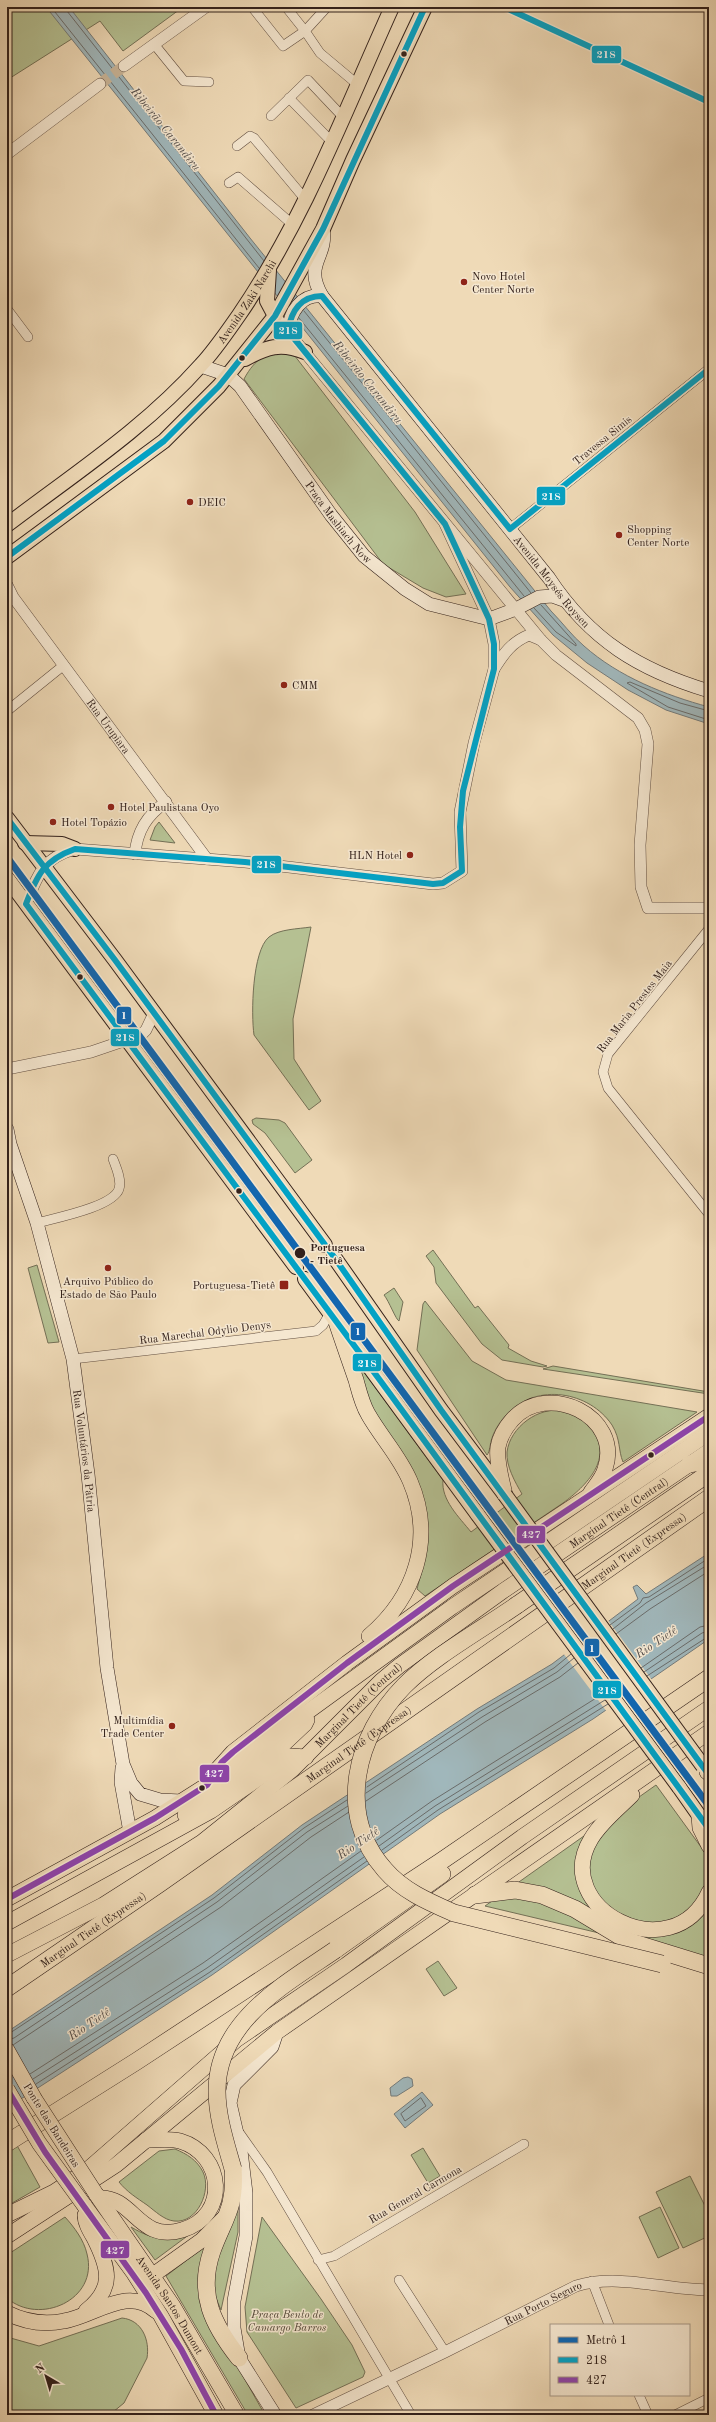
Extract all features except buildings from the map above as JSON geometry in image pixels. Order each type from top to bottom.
[{"type":"highway","points":[[332,1316],[367,1413],[410,1480],[417,1503],[421,1544],[417,1565],[401,1603],[387,1620],[358,1646],[348,1663]]},
{"type":"highway","points":[[505,1495],[498,1458],[500,1438],[507,1426],[522,1411],[549,1402],[567,1404],[585,1412],[603,1435],[607,1460],[605,1470],[586,1499]]},
{"type":"highway","points":[[206,1785],[222,1762],[233,1752],[348,1663],[453,1586],[709,1416]]},
{"type":"highway","points":[[7,1899],[130,1832],[206,1785],[452,1607],[709,1433]]},
{"type":"highway","name":"Marginal Tietê (Central)","points":[[7,1955],[103,1905],[202,1842],[261,1796],[306,1757],[357,1704],[399,1666],[503,1591],[709,1450]]},
{"type":"highway","points":[[690,1464],[709,1460]]},
{"type":"highway","points":[[709,1473],[426,1667],[405,1685],[387,1705],[374,1723],[363,1748],[357,1771],[355,1797],[359,1822],[370,1850],[385,1871],[406,1889],[427,1901],[454,1913],[662,1964],[709,1974]]},
{"type":"highway","name":"Marginal Tietê (Expressa)","points":[[7,1988],[153,1888],[709,1498]]},
{"type":"highway","points":[[7,2143],[137,2061],[440,1862],[709,1678]]},
{"type":"highway","points":[[7,2215],[54,2192],[86,2171],[236,2040],[346,1965],[522,1837],[709,1708]]},
{"type":"highway","points":[[152,1845],[158,1833],[271,1756],[306,1724],[309,1711]]},
{"type":"highway","points":[[7,2236],[116,2165],[277,2032],[642,1780],[709,1732]]},
{"type":"highway","points":[[7,1923],[152,1845],[238,1794],[291,1756],[306,1757]]},
{"type":"highway","points":[[239,2358],[220,2330],[211,2313],[205,2291],[212,2251],[229,2212],[232,2200],[233,2169],[221,2121],[217,2090],[223,2058],[230,2039],[239,2024],[257,2007],[554,1792],[573,1770]]},
{"type":"highway","points":[[642,1780],[639,1787],[591,1840],[584,1858],[584,1884],[601,1910],[616,1920],[634,1927],[653,1930],[674,1927],[691,1918],[704,1903],[709,1892]]},
{"type":"highway","points":[[699,1816],[700,1828],[709,1846]]},
{"type":"highway","points":[[475,1895],[515,1890],[542,1895],[575,1909],[628,1941],[709,1966]]},
{"type":"highway","name":"Ponte das Bandeiras","points":[[7,2050],[54,2131],[98,2196]]},
{"type":"highway","name":"Ponte das Bandeiras","points":[[7,2089],[39,2143],[86,2207]]},
{"type":"highway","points":[[98,2196],[114,2199],[143,2224],[162,2232],[182,2230],[197,2222],[213,2208],[216,2195],[216,2181],[208,2164],[199,2152],[180,2141],[146,2140]]},
{"type":"highway","name":"Avenida Santos Dumont","points":[[98,2196],[153,2275],[236,2415]]},
{"type":"highway","points":[[77,2317],[99,2299],[106,2287],[108,2277],[105,2262],[84,2217],[86,2207]]},
{"type":"highway","name":"Avenida Santos Dumont","points":[[86,2207],[161,2316],[216,2415]]},
{"type":"highway","points":[[153,2275],[202,2240],[229,2212]]},
{"type":"highway","points":[[7,2246],[26,2225]]},
{"type":"highway","points":[[7,2313],[22,2320],[39,2323],[52,2323],[77,2317],[122,2300],[143,2302],[161,2316]]},
{"type":"main road","name":"Avenida Zaki Narchi","points":[[7,525],[133,431],[201,366],[256,289],[282,245],[332,142],[392,7]]},
{"type":"main road","points":[[7,557],[164,441],[197,410],[237,363],[276,313],[323,229],[356,154],[425,7]]},
{"type":"main road","name":"Avenida Moysés Roysen","points":[[323,229],[324,241],[314,268],[314,278],[320,296],[549,578],[561,599],[595,632],[626,656],[656,673],[709,691]]},
{"type":"main road","points":[[269,268],[267,301],[276,313]]},
{"type":"main road","points":[[288,328],[298,305],[305,299],[320,296]]},
{"type":"main road","points":[[237,363],[269,347],[292,347],[304,352]]},
{"type":"main road","name":"Praça Mashiach Now","points":[[201,366],[228,374],[240,386],[331,515],[364,556],[405,589],[429,604],[490,619]]},
{"type":"main road","points":[[490,619],[545,596],[561,599]]},
{"type":"main road","points":[[7,818],[154,1013],[325,1245]]},
{"type":"main road","points":[[25,843],[62,844],[75,849]]},
{"type":"main road","points":[[7,878],[296,1267]]},
{"type":"main road","name":"Rua Voluntários da Pátria","points":[[7,1129],[8,1143],[37,1223],[73,1359],[88,1474],[107,1668],[123,1764],[131,1783],[140,1794],[160,1800],[181,1801]]},
{"type":"main road","points":[[334,1258],[441,1410],[505,1495],[707,1772]]},
{"type":"main road","points":[[305,1279],[679,1786],[709,1829]]},
{"type":"main road","name":"Rua Voluntários da Pátria","points":[[123,1764],[121,1782],[130,1832]]},
{"type":"main road","points":[[275,2415],[239,2358],[233,2315],[246,2236],[246,2193],[241,2152],[230,2103],[234,2085],[272,2048],[277,2032]]},
{"type":"street","points":[[124,66],[206,7]]},
{"type":"street","points":[[252,7],[283,46],[305,31],[327,7]]},
{"type":"street","points":[[286,7],[320,53],[357,84]]},
{"type":"street","points":[[154,44],[184,81],[210,82]]},
{"type":"street","points":[[271,116],[308,80],[343,117]]},
{"type":"street","points":[[7,154],[100,84]]},
{"type":"street","points":[[289,98],[332,142]]},
{"type":"street","points":[[237,146],[250,136],[254,138],[304,199]]},
{"type":"street","points":[[229,183],[238,177],[292,224]]},
{"type":"street","points":[[7,309],[28,337]]},
{"type":"street","points":[[276,313],[304,352],[445,524],[520,607],[541,640],[556,655],[633,714],[645,730],[648,744],[640,845],[642,888],[648,908],[709,908]]},
{"type":"street","name":"Travessa Simis","points":[[510,529],[709,369]]},
{"type":"street","points":[[26,904],[44,868],[58,854],[75,849],[207,859],[433,884],[443,883],[462,871],[460,827],[463,791],[494,669],[494,644],[490,619],[445,524]]},
{"type":"street","name":"Rua Urupiara","points":[[8,589],[207,859]]},
{"type":"street","points":[[494,669],[506,651],[519,639],[529,635],[541,640]]},
{"type":"street","points":[[7,711],[64,665]]},
{"type":"street","points":[[134,854],[140,829],[155,809],[166,802]]},
{"type":"street","name":"Rua Maria Prestes Maia","points":[[709,929],[608,1054],[604,1063],[604,1080],[608,1088],[709,1214]]},
{"type":"street","points":[[7,1069],[91,1052],[127,1040],[146,1030],[154,1013]]},
{"type":"street","points":[[37,1223],[97,1206],[115,1196],[119,1186],[113,1159]]},
{"type":"street","name":"Rua Marechal Odylio Denys","points":[[73,1359],[316,1331],[332,1316]]},
{"type":"street","points":[[235,2127],[267,2172],[411,2415]]},
{"type":"street","name":"Rua General Carmona","points":[[318,2260],[334,2256],[524,2144]]},
{"type":"street","points":[[399,2280],[445,2352]]},
{"type":"street","name":"Rua Porto Seguro","points":[[389,2378],[445,2352],[576,2286],[592,2281],[611,2280],[709,2290]]},
{"type":"street","points":[[592,2281],[609,2324]]},
{"type":"street","points":[[313,2415],[389,2378]]},
{"type":"street","points":[[639,2396],[648,2415]]},
{"type":"street","points":[[675,2415],[709,2398]]},
{"type":"green space","points":[[7,7],[183,7],[123,51],[100,21],[7,80]]},
{"type":"green space","points":[[288,347],[415,512],[466,594],[446,597],[423,588],[383,564],[244,379],[257,361],[273,352]]},
{"type":"green space","points":[[159,822],[175,843],[150,840],[155,827]]},
{"type":"green space","points":[[311,927],[293,1019],[294,1059],[321,1101],[309,1110],[254,1035],[253,998],[256,969],[263,944],[269,937],[278,932]]},
{"type":"green space","points":[[256,1118],[279,1120],[285,1123],[312,1160],[295,1173],[265,1133],[253,1124],[252,1120]]},
{"type":"green space","points":[[433,1250],[475,1308],[478,1306],[509,1345],[508,1348],[531,1361],[547,1366],[543,1367],[502,1360],[482,1344],[436,1283],[434,1267],[426,1256]]},
{"type":"green space","points":[[37,1265],[59,1342],[48,1343],[28,1268]]},
{"type":"green space","points":[[394,1288],[403,1302],[399,1321],[384,1295]]},
{"type":"green space","points":[[425,1301],[472,1361],[506,1380],[697,1412],[623,1462],[615,1430],[602,1413],[577,1398],[562,1395],[533,1397],[520,1404],[503,1419],[493,1435],[487,1455],[417,1350],[423,1304]]},
{"type":"green space","points":[[553,1366],[709,1392],[709,1394],[543,1369]]},
{"type":"green space","points":[[364,1372],[443,1480],[443,1487],[448,1501],[456,1514],[471,1532],[522,1494],[509,1468],[507,1452],[509,1443],[514,1434],[527,1420],[536,1415],[554,1410],[575,1415],[591,1428],[598,1439],[600,1450],[599,1460],[595,1470],[588,1480],[572,1496],[425,1596],[417,1589],[422,1570],[427,1522],[375,1418],[366,1394],[361,1373]]},
{"type":"green space","points":[[656,1785],[709,1858],[709,1959],[485,1906]]},
{"type":"green space","points":[[438,1961],[457,1988],[444,1996],[426,1969]]},
{"type":"green space","points":[[14,2140],[40,2187],[7,2206],[7,2145]]},
{"type":"green space","points":[[423,2148],[440,2176],[428,2183],[411,2155]]},
{"type":"green space","points":[[175,2149],[188,2155],[198,2164],[203,2172],[206,2188],[204,2197],[196,2212],[182,2221],[170,2220],[160,2215],[129,2192],[119,2182],[159,2151]]},
{"type":"green space","points":[[690,2176],[709,2214],[709,2236],[683,2248],[656,2192]]},
{"type":"green space","points":[[238,2197],[238,2232],[221,2310],[213,2291],[217,2251]]},
{"type":"green space","points":[[660,2207],[679,2248],[658,2258],[639,2217]]},
{"type":"green space","points":[[65,2217],[78,2234],[86,2249],[88,2270],[84,2284],[75,2296],[64,2304],[50,2309],[35,2309],[20,2306],[7,2298],[7,2255]]},
{"type":"green space","name":"Praça Bento de Camargo Barros","points":[[262,2217],[352,2345],[365,2372],[363,2377],[296,2408],[247,2332],[245,2307]]},
{"type":"green space","points":[[131,2227],[139,2232],[160,2238],[190,2234],[155,2260]]},
{"type":"green space","points":[[209,2243],[203,2305],[265,2415],[249,2415],[245,2410],[166,2276]]},
{"type":"green space","points":[[122,2318],[135,2323],[143,2332],[146,2338],[148,2351],[147,2358],[124,2403],[113,2412],[105,2415],[7,2415],[7,2337],[39,2346]]},
{"type":"water","points":[[46,7],[69,7],[250,238],[551,611],[571,633],[598,657],[627,676],[659,691],[709,707],[709,724],[666,710],[628,690],[587,663],[553,635],[510,587]]},
{"type":"water","name":"Rio Tietê","points":[[709,1553],[709,1639],[593,1719],[440,1814],[212,1975],[7,2108],[7,2032],[212,1895],[302,1825],[477,1709],[552,1664],[638,1599],[633,1587],[637,1585],[646,1594]]},
{"type":"water","points":[[408,2077],[412,2079],[413,2086],[397,2096],[391,2096],[390,2088],[403,2078]]},
{"type":"water","points":[[422,2092],[433,2105],[405,2128],[394,2114]]},
{"type":"pier","points":[[607,1619],[652,1680],[607,1712],[563,1653]]},
{"type":"tunnel","points":[[100,84],[124,66]]},
{"type":"metro line","name":"1","points":[[7,857],[709,1806]]},
{"type":"transit line","name":"218","points":[[7,557],[164,441],[219,386],[275,316],[323,229],[425,7]]},
{"type":"transit line","name":"218","points":[[504,7],[709,102]]},
{"type":"transit line","name":"218","points":[[709,369],[510,529],[322,296],[308,299],[303,302],[295,311],[289,324],[288,331],[445,524],[489,619],[494,644],[494,669],[463,791],[460,827],[462,871],[443,883],[433,884],[245,862],[75,849],[56,858],[43,870],[38,877],[26,904],[382,1383],[709,1829]]},
{"type":"transit line","name":"218","points":[[7,818],[115,960],[334,1257],[441,1410],[709,1775]]},
{"type":"transit line","name":"427","points":[[7,1899],[155,1818],[207,1785],[222,1762],[233,1752],[347,1663],[453,1586],[709,1416]]},
{"type":"transit line","name":"427","points":[[7,2089],[45,2152],[146,2293],[181,2349],[216,2415]]},
{"type":"place","name":"Novo Hotel Center Norte","points":[[464,282]]},
{"type":"place","name":"DEIC","points":[[190,502]]},
{"type":"place","name":"Shopping Center Norte","points":[[619,535]]},
{"type":"place","name":"CMM","points":[[284,685]]},
{"type":"place","name":"Hotel Paulistana Oyo","points":[[111,807]]},
{"type":"place","name":"Hotel Topázio","points":[[53,822]]},
{"type":"place","name":"HLN Hotel","points":[[410,855]]},
{"type":"place","name":"Portuguesa - Tietê","points":[[300,1253]]},
{"type":"place","name":"Arquivo Público do Estado de São Paulo","points":[[108,1268]]},
{"type":"place","name":"Portuguesa-Tietê","points":[[284,1285]]},
{"type":"place","name":"Multimídia Trade Center","points":[[172,1726]]},
{"type":"water label","name":"Ribeirão Carandiru","points":[[166,129]]},
{"type":"water label","name":"Ribeirão Carandiru","points":[[368,382]]}]
